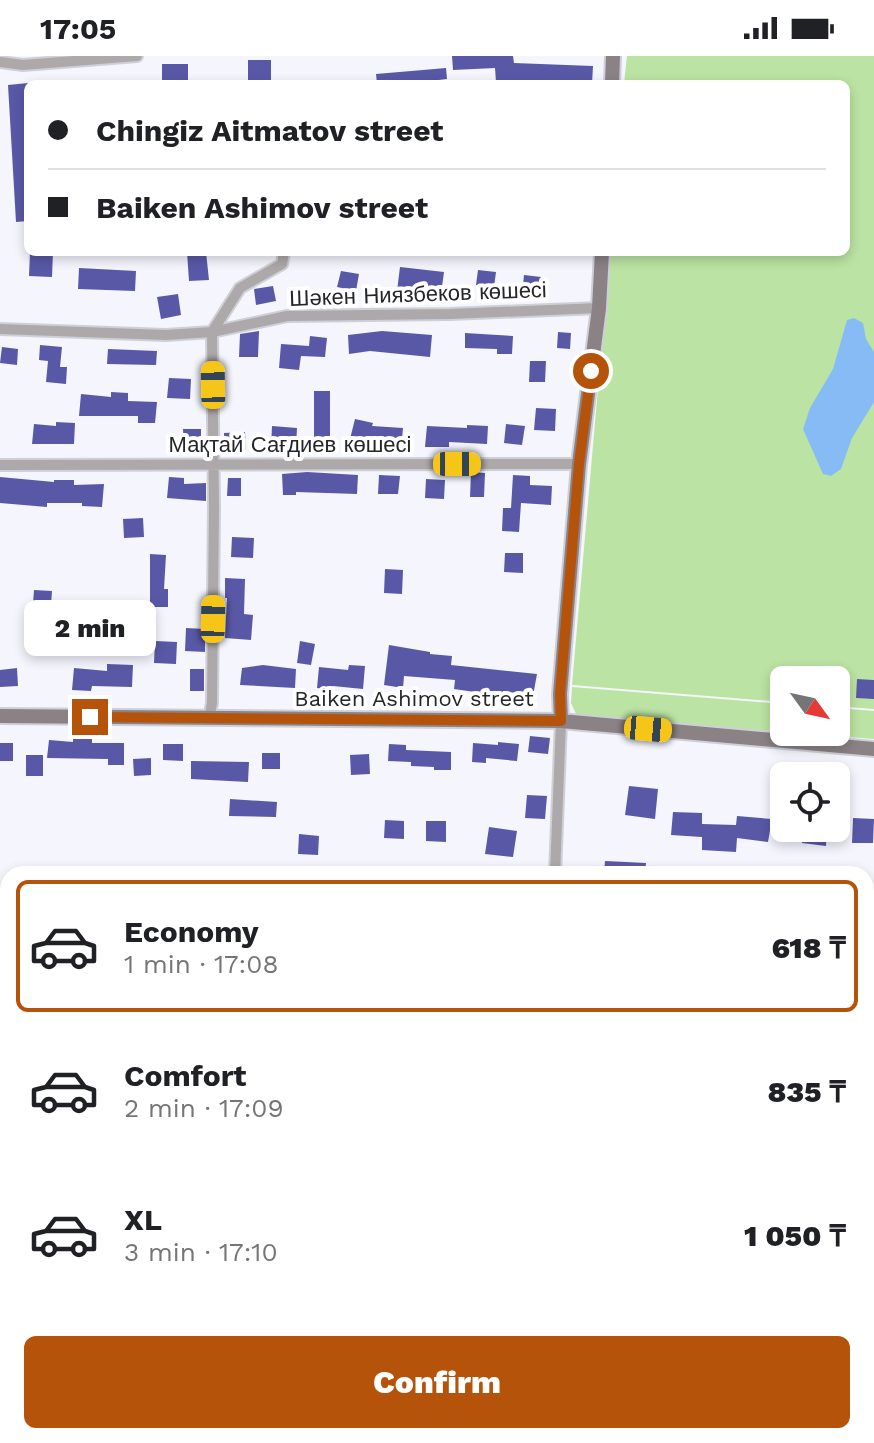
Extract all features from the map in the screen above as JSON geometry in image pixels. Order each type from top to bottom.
[{"type":"main road","points":[[612,80],[613,56]]},
{"type":"main road","points":[[561,721],[560,694],[579,464],[599,308],[602,256]]},
{"type":"main road","name":"Baiken Ashimov street","points":[[0,716],[561,721],[874,749]]},
{"type":"street","points":[[0,62],[23,65],[137,56]]},
{"type":"street","points":[[209,719],[212,703],[214,464],[212,332],[240,288],[282,264],[283,256]]},
{"type":"street","name":"Шәкен Ниязбеков көшесі","points":[[0,329],[166,335],[212,332],[287,316],[599,308]]},
{"type":"street","name":"Мақтай Сағдиев көшесі","points":[[0,465],[579,464]]},
{"type":"street","points":[[555,866],[561,721]]},
{"type":"green space","points":[[627,56],[874,56],[874,709],[850,707],[850,666],[770,666],[770,701],[572,685],[610,256],[850,256],[850,80],[624,80]]},
{"type":"green space","points":[[572,687],[770,703],[770,731],[593,717],[576,714],[571,703]]},
{"type":"green space","points":[[850,709],[874,711],[874,739],[850,737]]},
{"type":"water","points":[[854,318],[863,323],[866,339],[874,352],[874,402],[852,438],[841,469],[831,476],[823,474],[803,429],[810,408],[833,369],[847,320]]},
{"type":"building","points":[[452,56],[513,56],[514,63],[593,66],[592,80],[496,80],[495,68],[453,70]]},
{"type":"building","points":[[248,60],[271,60],[271,80],[248,80]]},
{"type":"building","points":[[162,64],[188,64],[188,80],[162,80]]},
{"type":"building","points":[[446,68],[447,79],[377,80],[376,74]]},
{"type":"building","points":[[24,83],[24,221],[16,222],[8,85]]},
{"type":"building","points":[[30,256],[53,256],[52,277],[29,276]]},
{"type":"building","points":[[187,256],[206,256],[209,280],[189,281]]},
{"type":"building","points":[[400,267],[444,272],[441,294],[397,291]]},
{"type":"building","points":[[79,268],[136,271],[135,291],[78,289]]},
{"type":"building","points":[[478,270],[496,272],[494,287],[476,285]]},
{"type":"building","points":[[341,271],[359,274],[356,291],[337,287]]},
{"type":"building","points":[[524,275],[541,277],[539,297],[522,296]]},
{"type":"building","points":[[273,286],[276,301],[256,305],[254,289]]},
{"type":"building","points":[[178,294],[181,315],[161,319],[157,297]]},
{"type":"building","points":[[259,331],[258,357],[239,357],[240,334]]},
{"type":"building","points":[[382,331],[432,335],[430,357],[370,351],[349,354],[348,335]]},
{"type":"building","points":[[558,332],[571,333],[570,349],[557,348]]},
{"type":"building","points":[[465,333],[513,336],[512,354],[497,354],[497,349],[465,348]]},
{"type":"building","points":[[310,336],[327,338],[325,357],[301,356],[299,370],[279,368],[281,344],[309,346]]},
{"type":"building","points":[[40,345],[62,347],[60,367],[67,367],[66,384],[46,382],[48,361],[39,360]]},
{"type":"building","points":[[2,347],[18,349],[17,365],[0,363]]},
{"type":"building","points":[[108,349],[157,351],[156,365],[107,364]]},
{"type":"building","points":[[530,361],[546,361],[545,382],[529,382]]},
{"type":"building","points":[[169,378],[191,379],[190,399],[167,398]]},
{"type":"building","points":[[314,391],[330,391],[330,437],[314,437]]},
{"type":"building","points":[[111,392],[128,393],[128,401],[157,402],[155,423],[138,423],[138,416],[79,416],[81,394],[111,397]]},
{"type":"building","points":[[536,408],[556,409],[555,431],[534,430]]},
{"type":"building","points":[[355,419],[373,423],[372,426],[403,428],[401,449],[381,448],[350,439]]},
{"type":"building","points":[[56,422],[75,423],[74,444],[32,444],[34,424],[56,426]]},
{"type":"building","points":[[506,424],[525,426],[522,445],[504,443]]},
{"type":"building","points":[[467,425],[488,426],[487,444],[449,442],[449,447],[425,447],[427,426],[467,428]]},
{"type":"building","points":[[272,426],[297,428],[296,448],[271,447]]},
{"type":"building","points":[[183,429],[201,429],[201,447],[184,447]]},
{"type":"building","points":[[245,432],[246,450],[225,451],[224,433]]},
{"type":"building","points":[[471,472],[485,473],[484,497],[470,497]]},
{"type":"building","points":[[282,474],[358,475],[357,494],[296,492],[296,495],[283,495]]},
{"type":"building","points":[[379,475],[400,476],[398,494],[378,494]]},
{"type":"building","points":[[513,475],[530,476],[530,485],[552,486],[551,505],[521,503],[519,532],[502,531],[503,508],[511,508]]},
{"type":"building","points":[[0,477],[54,482],[74,480],[74,485],[104,484],[102,507],[82,506],[82,503],[47,503],[47,507],[0,503]]},
{"type":"building","points":[[169,477],[184,478],[184,484],[206,483],[206,501],[167,498]]},
{"type":"building","points":[[228,478],[241,478],[241,496],[227,496]]},
{"type":"building","points":[[426,479],[445,480],[444,499],[425,498]]},
{"type":"building","points":[[143,518],[144,537],[124,538],[123,519]]},
{"type":"building","points":[[232,537],[254,538],[253,558],[231,557]]},
{"type":"building","points":[[505,553],[523,553],[523,573],[504,572]]},
{"type":"building","points":[[150,554],[166,555],[164,589],[168,589],[168,607],[150,607]]},
{"type":"building","points":[[385,569],[403,570],[402,594],[384,593]]},
{"type":"building","points":[[225,578],[245,579],[244,614],[253,615],[251,640],[225,638]]},
{"type":"building","points":[[34,590],[52,591],[50,619],[32,618]]},
{"type":"building","points":[[54,626],[73,626],[72,650],[53,650]]},
{"type":"building","points":[[186,628],[205,629],[205,652],[185,651]]},
{"type":"building","points":[[155,641],[177,642],[176,664],[154,663]]},
{"type":"building","points":[[300,641],[315,644],[311,665],[297,663]]},
{"type":"building","points":[[389,645],[452,656],[451,665],[537,674],[533,696],[503,691],[503,696],[454,689],[455,680],[404,676],[403,688],[384,685]]},
{"type":"building","points":[[107,664],[133,665],[132,687],[92,686],[91,691],[72,690],[74,668],[107,671]]},
{"type":"building","points":[[263,665],[296,669],[295,688],[240,685],[242,668]]},
{"type":"building","points":[[349,665],[365,666],[363,689],[317,688],[319,667],[348,670]]},
{"type":"building","points":[[17,668],[18,686],[0,687],[0,670]]},
{"type":"building","points":[[190,669],[204,669],[204,691],[190,691]]},
{"type":"building","points":[[857,679],[874,680],[874,699],[856,698]]},
{"type":"building","points":[[530,736],[550,738],[548,754],[528,752]]},
{"type":"building","points":[[73,738],[92,739],[92,743],[124,743],[124,765],[108,765],[108,759],[47,758],[49,740],[73,742]]},
{"type":"building","points":[[498,742],[519,744],[517,761],[486,758],[486,763],[472,762],[473,743],[498,745]]},
{"type":"building","points":[[0,743],[13,743],[13,761],[0,761]]},
{"type":"building","points":[[163,744],[183,744],[183,761],[163,760]]},
{"type":"building","points":[[389,744],[406,745],[406,750],[451,752],[451,770],[434,770],[434,767],[411,766],[411,762],[388,761]]},
{"type":"building","points":[[262,753],[280,753],[280,769],[262,769]]},
{"type":"building","points":[[369,754],[370,774],[351,775],[350,755]]},
{"type":"building","points":[[26,755],[43,755],[43,776],[26,776]]},
{"type":"building","points":[[151,758],[151,775],[134,776],[133,759]]},
{"type":"building","points":[[191,761],[249,762],[248,782],[191,779]]},
{"type":"building","points":[[629,786],[658,789],[655,819],[625,815]]},
{"type":"building","points":[[527,795],[547,796],[545,819],[525,818]]},
{"type":"building","points":[[230,799],[277,802],[276,817],[229,816]]},
{"type":"building","points":[[673,812],[702,813],[702,824],[736,825],[737,816],[770,819],[768,842],[737,838],[736,852],[702,850],[702,837],[671,835]]},
{"type":"building","points":[[853,818],[874,819],[873,843],[852,843]]},
{"type":"building","points":[[385,820],[404,821],[404,839],[384,838]]},
{"type":"building","points":[[426,821],[446,821],[446,842],[426,841]]},
{"type":"building","points":[[489,827],[517,831],[513,857],[485,854]]},
{"type":"building","points":[[299,834],[319,836],[318,855],[298,854]]},
{"type":"building","points":[[802,842],[826,842],[826,846]]},
{"type":"building","points":[[605,861],[646,863],[646,866],[605,866]]},
{"type":"route","points":[[90,717],[561,721],[560,694],[579,464],[591,371]]}]
